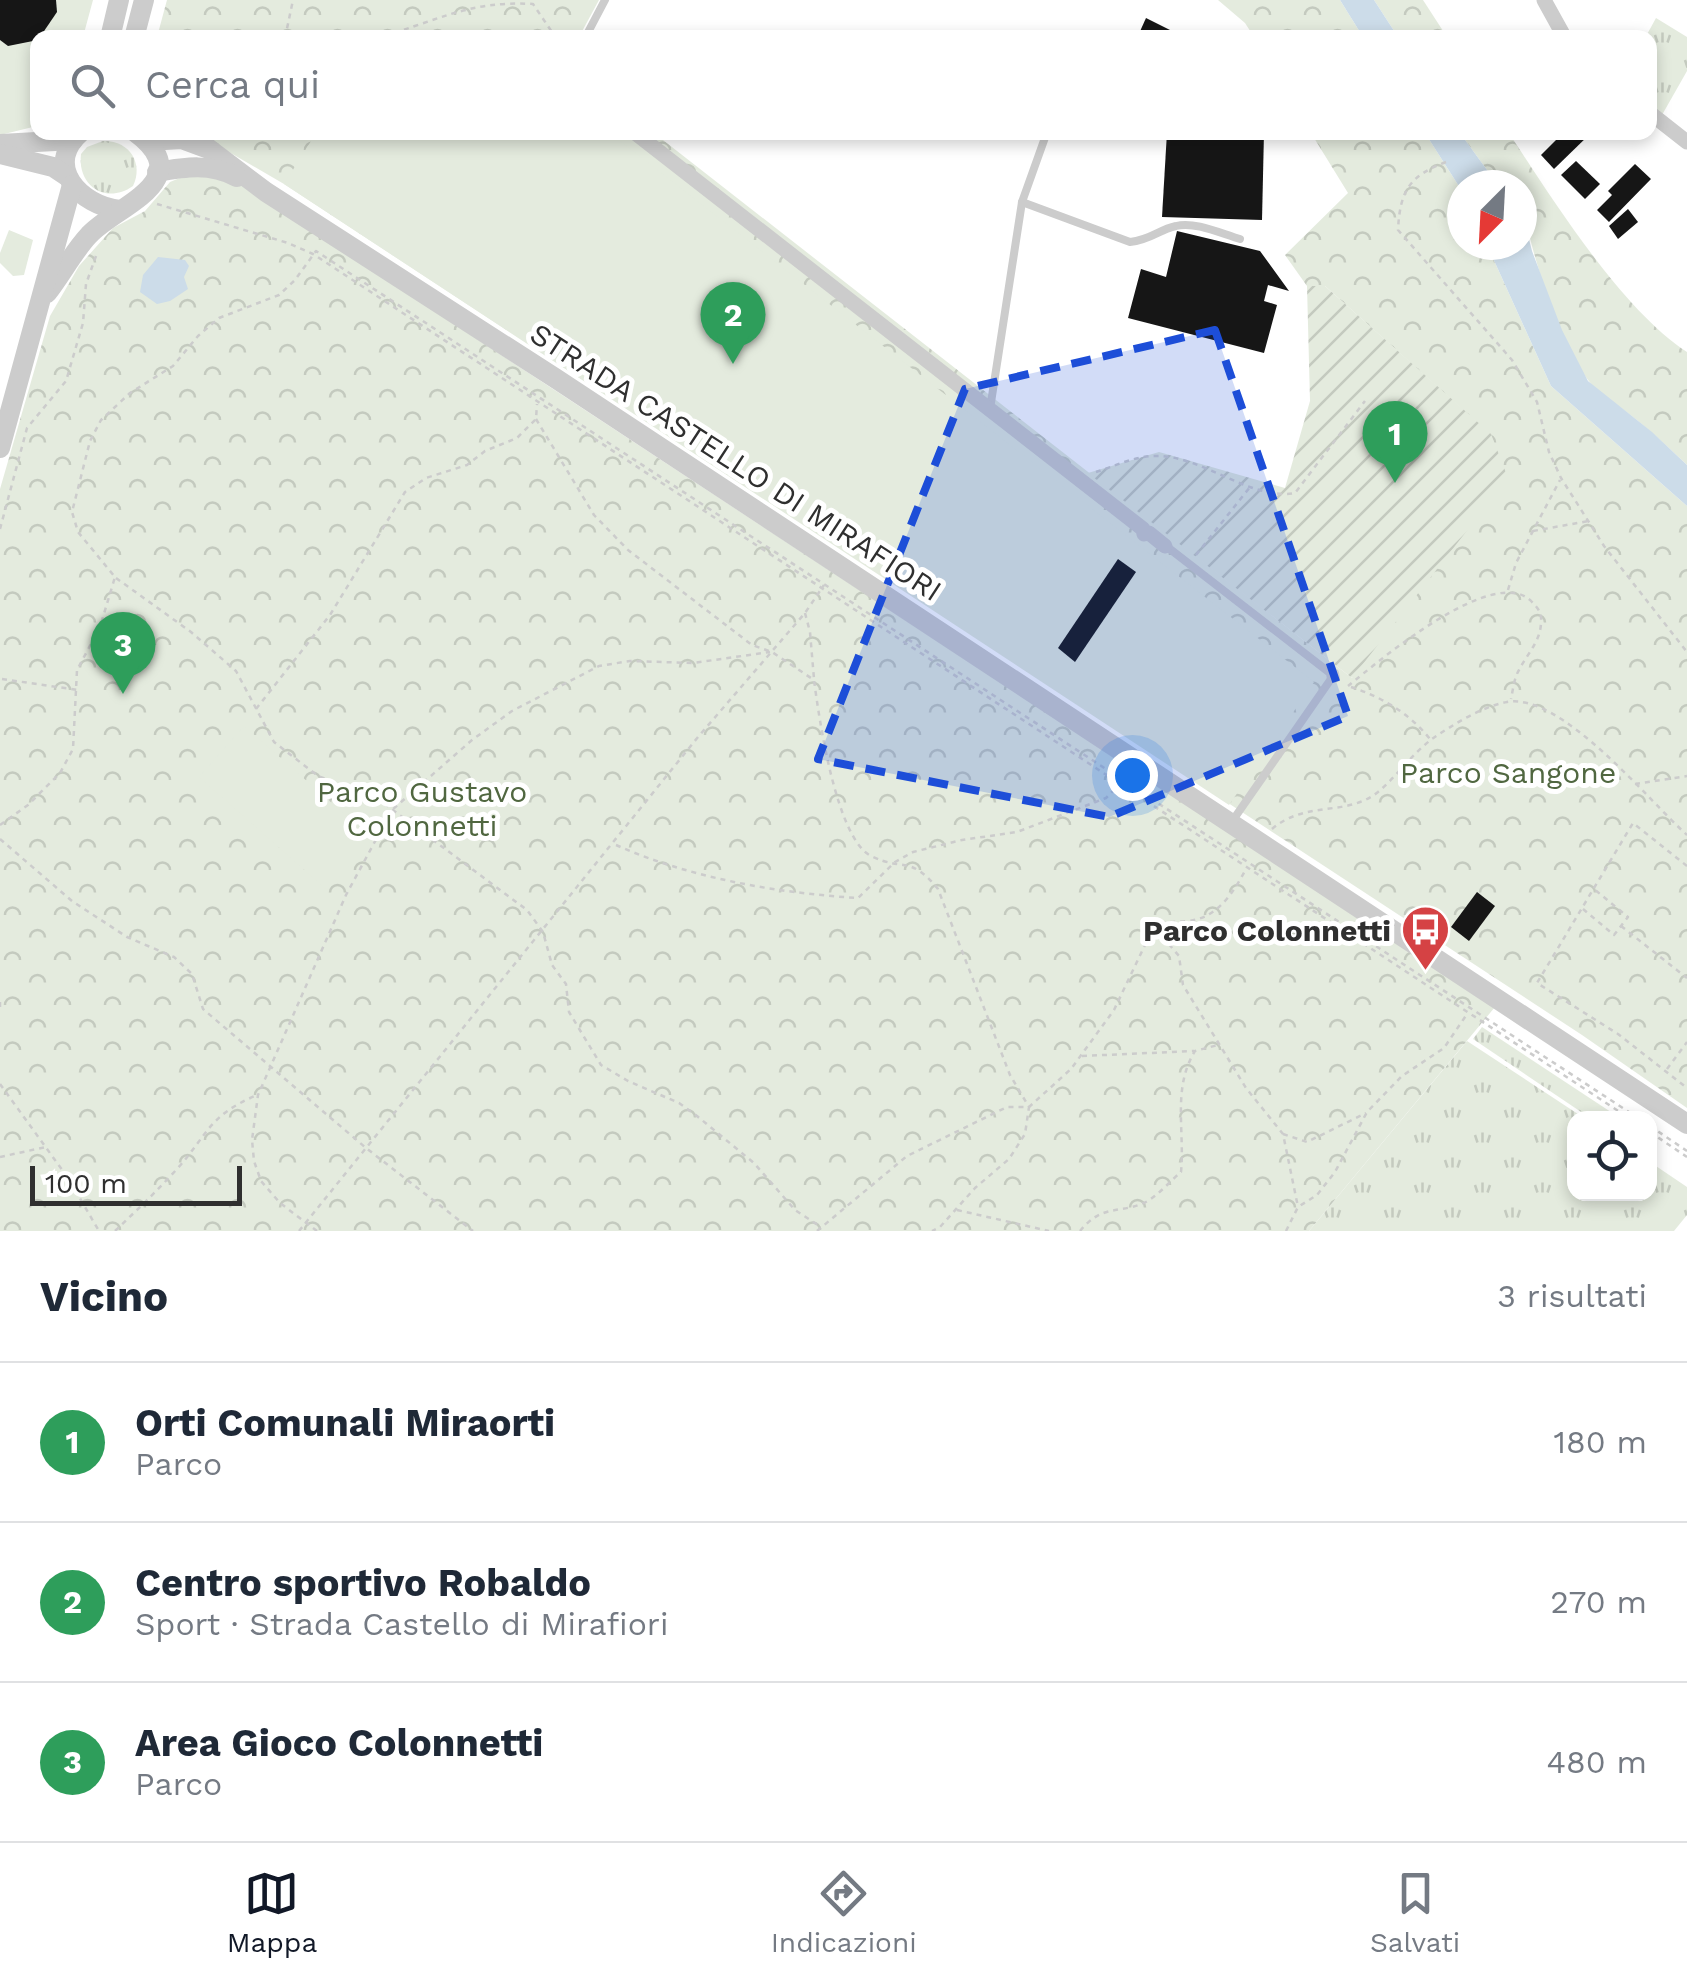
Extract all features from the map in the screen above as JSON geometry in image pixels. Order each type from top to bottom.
[{"type":"street","points":[[112,30],[119,0]]},
{"type":"street","points":[[136,30],[144,0]]},
{"type":"street","points":[[1544,0],[1561,30]]},
{"type":"street","points":[[1657,118],[1687,142]]},
{"type":"street","points":[[0,144],[38,140]]},
{"type":"street","points":[[0,448],[43,299],[70,181],[65,160],[75,140]]},
{"type":"street","points":[[43,299],[89,235],[144,196],[156,172],[153,150],[144,140]]},
{"type":"street","points":[[644,140],[1166,546]]},
{"type":"street","points":[[156,172],[206,149]]},
{"type":"street","name":"STRADA CASTELLO DI MIRAFIORI","points":[[206,149],[1687,1124]]},
{"type":"street","points":[[0,154],[53,167],[97,205],[120,210]]},
{"type":"lane","points":[[589,30],[605,0]]},
{"type":"lane","points":[[990,409],[1022,202],[1044,140]]},
{"type":"lane","points":[[1022,202],[1130,242],[1149,240],[1174,226],[1189,225],[1240,239]]},
{"type":"lane","points":[[1166,546],[1330,676],[1231,824]]},
{"type":"path","points":[[287,30],[294,0]]},
{"type":"path","points":[[400,30],[432,15],[482,2],[513,0],[534,2],[551,30]]},
{"type":"path","points":[[1446,162],[1419,172],[1399,204],[1398,230],[1512,360],[1538,402],[1549,452],[1561,478],[1588,521],[1687,652]]},
{"type":"path","points":[[147,212],[158,203],[312,254]]},
{"type":"path","points":[[0,530],[27,428],[66,381],[83,322],[86,284],[100,245]]},
{"type":"path","points":[[1029,1107],[1007,1107],[907,1156],[818,1229],[794,1210],[754,1163],[696,1116],[678,1103],[628,1082],[600,1065],[569,1012],[566,984],[552,964],[543,932],[526,910],[378,799],[318,776],[274,742],[236,670],[192,632],[115,577],[78,532],[72,512],[90,441],[101,420],[130,393],[173,366],[219,318],[279,295],[316,251],[822,587],[1627,1111]]},
{"type":"path","points":[[538,400],[536,419],[594,516],[628,550],[752,645],[772,652],[814,680]]},
{"type":"path","points":[[1083,482],[1094,472],[1158,456],[1206,468],[1275,494],[1294,493],[1364,402]]},
{"type":"path","points":[[256,709],[330,614],[405,492],[426,478],[467,466],[485,451],[517,438],[536,419]]},
{"type":"path","points":[[1508,592],[1516,564],[1561,478]]},
{"type":"path","points":[[1189,564],[1251,486]]},
{"type":"path","points":[[1532,531],[1588,521]]},
{"type":"path","points":[[0,825],[28,805],[60,773],[73,750],[77,670],[100,627],[115,577]]},
{"type":"path","points":[[299,1231],[822,587]]},
{"type":"path","points":[[1431,740],[1418,724],[1377,695],[1348,686],[1427,623],[1508,592],[1527,596],[1540,610],[1542,625],[1517,672],[1510,701]]},
{"type":"path","points":[[804,612],[810,632],[824,748],[854,838],[868,855],[920,868],[938,889],[1010,1075],[1029,1107]]},
{"type":"path","points":[[316,1231],[280,1203],[261,1181],[252,1140],[258,1095],[346,896],[392,810],[472,740],[512,711],[599,666],[630,661],[694,663],[772,652]]},
{"type":"path","points":[[2,678],[78,690]]},
{"type":"path","points":[[932,1231],[1009,1159],[1024,1134],[1029,1107],[1071,1070],[1114,1010],[1154,926],[1212,914],[1235,888],[1260,843],[1280,822],[1303,810],[1356,803],[1376,794],[1431,740],[1470,716],[1510,701],[1568,722],[1687,835]]},
{"type":"path","points":[[1636,784],[1687,776]]},
{"type":"path","points":[[614,844],[644,858],[694,871],[776,889],[858,898],[895,862],[913,852],[1017,832],[1106,798],[1121,783]]},
{"type":"path","points":[[1687,866],[1633,823],[1536,983],[1604,1024],[1687,1088]]},
{"type":"path","points":[[0,839],[72,901],[126,937],[174,957],[192,974],[203,1008],[366,1148],[472,1231]]},
{"type":"path","points":[[1582,908],[1614,935],[1628,916],[1594,889]]},
{"type":"path","points":[[1154,926],[1178,956],[1184,985],[1246,1088],[1283,1134],[1298,1207]]},
{"type":"path","points":[[1621,926],[1687,978]]},
{"type":"path","points":[[0,1002],[0,1009]]},
{"type":"path","points":[[1286,1231],[1298,1207],[1317,1196],[1335,1172],[1367,1112],[1402,1076],[1444,1048],[1470,1011]]},
{"type":"path","points":[[1470,1011],[1619,1111]]},
{"type":"path","points":[[1665,1071],[1687,1042]]},
{"type":"path","points":[[1081,1056],[1100,1052],[1161,1054],[1220,1044]]},
{"type":"path","points":[[1080,1231],[1090,1218],[1145,1202],[1181,1172],[1181,1106],[1186,1066],[1195,1051]]},
{"type":"path","points":[[0,1084],[46,1146],[100,1231]]},
{"type":"path","points":[[114,1231],[181,1164],[212,1122],[230,1107],[258,1095]]},
{"type":"path","points":[[1283,1134],[1308,1142],[1367,1112]]},
{"type":"path","points":[[1657,1133],[1687,1151]]},
{"type":"path","points":[[1657,1134],[1687,1157]]},
{"type":"path","points":[[0,1158],[46,1146]]},
{"type":"path","points":[[956,1210],[1049,1231]]},
{"type":"highlighted area","points":[[1215,330],[1348,716],[1109,817],[818,759],[965,389]]},
{"type":"green space","points":[[0,0],[93,0],[85,30],[30,30],[30,128],[0,135]]},
{"type":"green space","points":[[167,0],[599,0],[583,30],[159,30]]},
{"type":"green space","points":[[1218,0],[1340,0],[1359,30],[1250,30]]},
{"type":"green space","points":[[1374,0],[1423,0],[1442,30],[1393,30]]},
{"type":"green space","points":[[1656,18],[1687,37],[1687,71],[1662,115],[1657,112],[1657,30],[1649,30]]},
{"type":"green space","name":"Parco Sangone","points":[[202,140],[663,140],[1352,678],[1490,434],[1325,286],[1307,286],[1285,255],[1348,193],[1315,140],[1429,140],[1449,170],[1447,260],[1494,260],[1551,386],[1687,506],[1687,1108],[1582,1035],[284,184]]},
{"type":"green space","points":[[312,140],[619,140],[1314,682],[1229,805],[284,184]]},
{"type":"green space","points":[[1465,140],[1514,140],[1534,170],[1487,170]]},
{"type":"green space","points":[[103,141],[120,144],[132,154],[137,169],[133,186],[113,194],[89,183],[81,154]]},
{"type":"green space","name":"Parco Gustavo Colonnetti","points":[[194,172],[242,185],[1495,1007],[1309,1231],[0,1231],[0,489],[50,316],[79,266],[113,228],[145,211],[170,182]]},
{"type":"green space","points":[[1537,175],[1613,282],[1662,333],[1687,352],[1687,465],[1588,380],[1565,340],[1536,260]]},
{"type":"green space","points":[[9,230],[33,240],[24,275],[13,276],[0,263]]},
{"type":"green space","points":[[1307,286],[1325,286],[1491,434],[1508,478],[1352,678],[1088,473],[1159,452],[1285,488],[1310,401]]},
{"type":"green space","points":[[244,726],[373,839],[327,890],[199,777]]},
{"type":"green space","points":[[1482,1027],[1609,1111],[1580,1111],[1473,1039]]},
{"type":"green space","points":[[1467,1041],[1573,1111],[1567,1111],[1567,1201],[1657,1201],[1657,1167],[1687,1187],[1687,1215],[1674,1231],[1309,1231]]},
{"type":"water","points":[[1340,0],[1374,0],[1393,30],[1359,30]]},
{"type":"water","points":[[1429,140],[1465,140],[1487,170],[1449,170]]},
{"type":"water","points":[[158,257],[185,260],[189,266],[184,277],[188,289],[157,304],[140,292],[143,275]]},
{"type":"water","points":[[1494,260],[1535,260],[1562,330],[1588,381],[1687,465],[1687,506],[1551,386]]},
{"type":"building","points":[[0,0],[56,0],[57,12],[45,30],[30,30],[30,42],[8,46],[0,40]]},
{"type":"building","points":[[1146,18],[1170,30],[1141,30]]},
{"type":"building","points":[[1167,140],[1264,140],[1262,220],[1162,217]]},
{"type":"building","points":[[1556,140],[1584,140],[1554,169],[1541,155]]},
{"type":"building","points":[[1576,161],[1600,184],[1585,199],[1561,175]]},
{"type":"building","points":[[1635,164],[1651,179],[1609,222],[1597,210],[1612,195],[1608,191]]},
{"type":"building","points":[[1628,209],[1638,222],[1618,239],[1609,226]]},
{"type":"building","points":[[1177,231],[1260,251],[1289,291],[1268,285],[1264,301],[1277,305],[1264,353],[1128,318],[1141,269],[1166,277]]},
{"type":"building","points":[[1118,559],[1136,572],[1075,662],[1058,648]]},
{"type":"building","points":[[1477,892],[1495,906],[1469,941],[1451,927]]},
{"type":"place","name":"Centro sportivo Robaldo","points":[[733,364]]},
{"type":"place","name":"Orti Comunali Miraorti","points":[[1395,483]]},
{"type":"place","name":"Area Gioco Colonnetti","points":[[123,694]]},
{"type":"place","name":"Parco Colonnetti","points":[[1426,972]]}]
